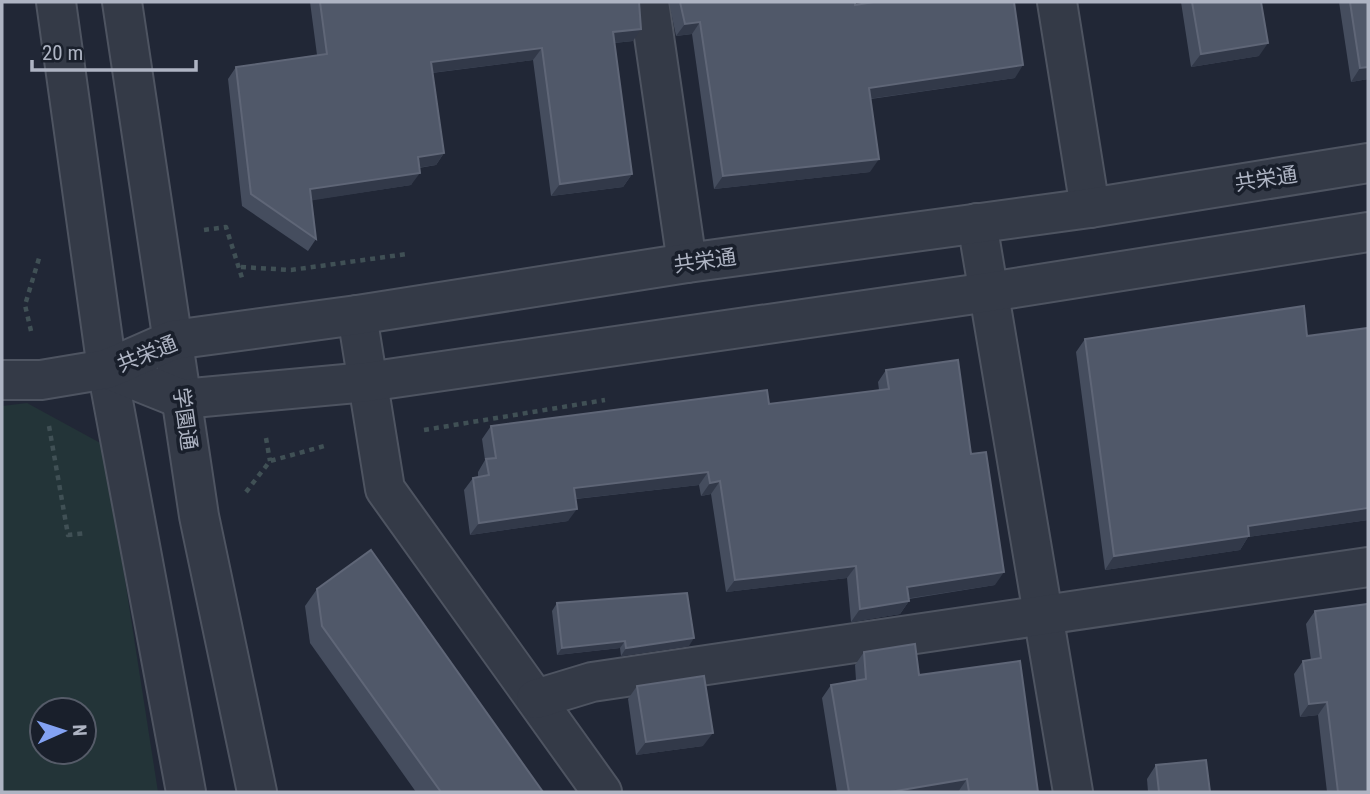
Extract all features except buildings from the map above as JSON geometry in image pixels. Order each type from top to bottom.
[{"type":"street","points":[[56,2],[107,369],[186,792]]},
{"type":"street","name":"学園通","points":[[122,2],[199,516],[257,792]]},
{"type":"street","points":[[649,2],[687,263]]},
{"type":"street","points":[[1057,2],[1090,208]]},
{"type":"street","name":"共栄通","points":[[107,369],[173,340],[357,315],[687,263],[1090,208],[1368,163]]},
{"type":"street","points":[[977,223],[1045,613],[1073,792]]},
{"type":"street","name":"共栄通","points":[[107,369],[182,399],[367,382],[989,292],[1368,232]]},
{"type":"street","points":[[357,315],[385,489],[602,792]]},
{"type":"street","points":[[2,380],[41,380],[107,369]]},
{"type":"street","points":[[536,699],[592,682],[1368,567]]},
{"type":"shaded area","points":[[27,403],[104,445],[158,792],[2,792],[2,406]]}]
